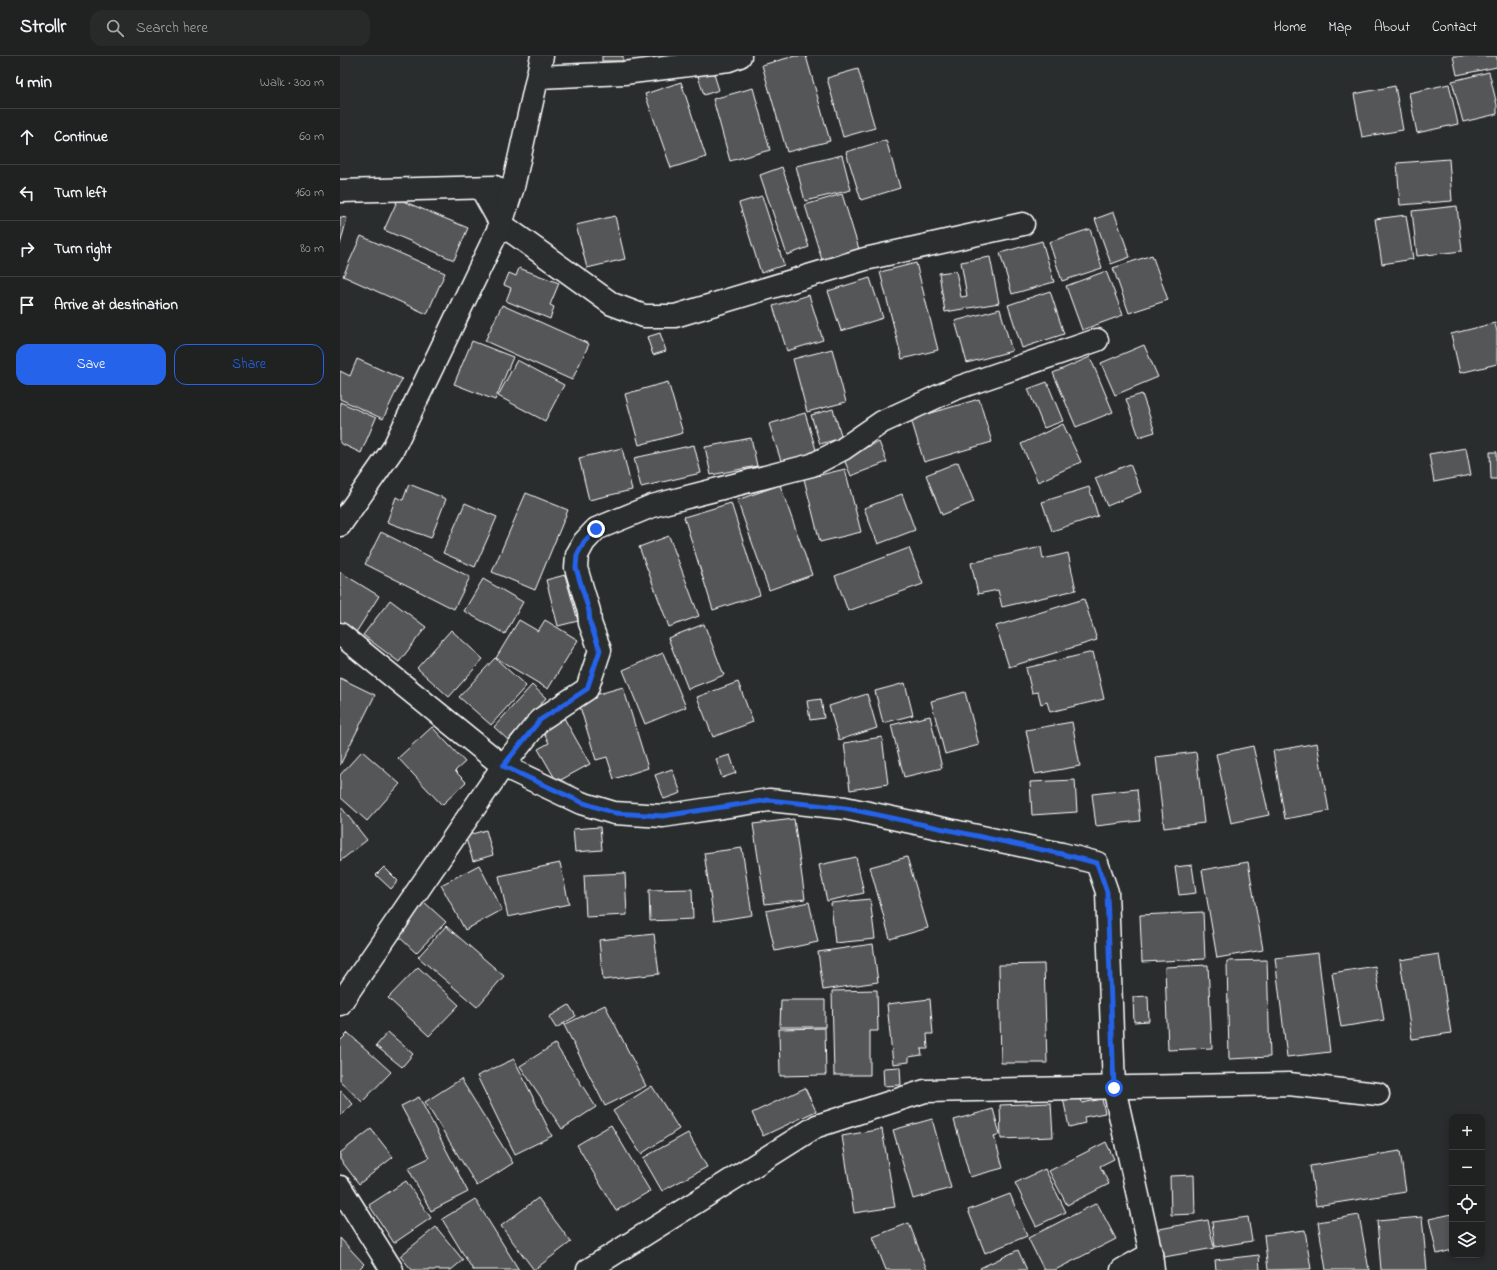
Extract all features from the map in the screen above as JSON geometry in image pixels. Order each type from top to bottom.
[{"type":"street","points":[[340,525],[393,449],[502,224],[539,77],[542,56]]},
{"type":"street","points":[[539,77],[624,73],[728,60],[740,56]]},
{"type":"street","points":[[340,191],[512,187]]},
{"type":"street","points":[[481,188],[502,224],[612,304],[644,316],[675,316],[865,259],[1023,224]]},
{"type":"street","points":[[340,1004],[503,766],[540,720],[587,689],[600,650],[590,623],[589,611],[576,568],[577,555],[584,542],[596,529],[652,506],[812,465],[844,448],[882,422],[954,390],[1097,340]]},
{"type":"street","points":[[340,634],[503,766],[581,802],[614,813],[663,816],[769,800],[852,810],[1062,854],[1097,863],[1107,892],[1114,1088],[1152,1262],[1122,1270]]},
{"type":"street","points":[[588,1270],[817,1126],[925,1091],[1289,1084],[1378,1094]]},
{"type":"street","points":[[340,1187],[392,1270]]},
{"type":"building","points":[[602,56],[623,56],[623,61],[602,61]]},
{"type":"building","points":[[795,56],[806,56],[830,141],[787,152],[762,65]]},
{"type":"building","points":[[1453,56],[1497,56],[1497,67],[1457,75]]},
{"type":"building","points":[[858,69],[875,128],[843,137],[827,78]]},
{"type":"building","points":[[713,71],[719,90],[704,95],[698,76]]},
{"type":"building","points":[[1489,72],[1497,105],[1497,114],[1463,122],[1452,81]]},
{"type":"building","points":[[681,82],[706,157],[671,168],[645,94]]},
{"type":"building","points":[[1449,84],[1458,124],[1417,133],[1409,93]]},
{"type":"building","points":[[1395,86],[1403,130],[1362,137],[1354,94]]},
{"type":"building","points":[[753,88],[770,150],[730,161],[713,99]]},
{"type":"building","points":[[886,140],[900,188],[861,200],[846,152]]},
{"type":"building","points":[[842,155],[851,190],[805,201],[796,166]]},
{"type":"building","points":[[1449,159],[1452,201],[1400,205],[1397,163]]},
{"type":"building","points":[[782,167],[809,247],[787,255],[760,175]]},
{"type":"building","points":[[842,194],[859,249],[822,260],[805,205]]},
{"type":"building","points":[[762,196],[784,265],[761,273],[739,203]]},
{"type":"building","points":[[398,199],[468,228],[454,260],[384,230]]},
{"type":"building","points":[[1457,206],[1462,251],[1417,256],[1412,211]]},
{"type":"building","points":[[1114,212],[1130,257],[1111,264],[1095,219]]},
{"type":"building","points":[[1406,215],[1413,259],[1382,264],[1375,219]]},
{"type":"building","points":[[615,216],[625,259],[587,268],[576,225]]},
{"type":"building","points":[[340,217],[347,218],[340,245]]},
{"type":"building","points":[[1090,229],[1102,268],[1062,281],[1049,242]]},
{"type":"building","points":[[361,236],[445,273],[427,314],[343,276]]},
{"type":"building","points":[[1042,241],[1054,282],[1012,294],[1000,253]]},
{"type":"building","points":[[1152,255],[1168,300],[1129,313],[1113,268]]},
{"type":"building","points":[[990,257],[999,303],[945,312],[939,273],[956,271],[961,297],[967,296],[961,262]]},
{"type":"building","points":[[916,263],[938,350],[902,359],[880,272]]},
{"type":"building","points":[[519,268],[559,283],[550,305],[554,307],[550,319],[506,301],[511,288],[504,285],[509,273],[516,276]]},
{"type":"building","points":[[1106,271],[1123,315],[1082,330],[1066,286]]},
{"type":"building","points":[[870,278],[883,318],[841,331],[828,291]]},
{"type":"building","points":[[1050,291],[1064,334],[1022,348],[1008,305]]},
{"type":"building","points":[[809,295],[823,340],[787,351],[773,306]]},
{"type":"building","points":[[502,305],[589,344],[572,380],[485,341]]},
{"type":"building","points":[[1000,309],[1012,351],[967,363],[955,321]]},
{"type":"building","points":[[1495,323],[1497,332],[1497,364],[1460,373],[1451,334]]},
{"type":"building","points":[[660,333],[666,351],[653,355],[647,337]]},
{"type":"building","points":[[472,341],[513,357],[495,400],[454,384]]},
{"type":"building","points":[[1144,345],[1158,377],[1115,395],[1101,363]]},
{"type":"building","points":[[832,349],[846,402],[807,412],[793,359]]},
{"type":"building","points":[[1090,357],[1113,412],[1076,427],[1053,373]]},
{"type":"building","points":[[357,359],[402,379],[383,419],[340,399],[340,371],[350,376]]},
{"type":"building","points":[[517,360],[564,385],[545,421],[498,396]]},
{"type":"building","points":[[668,382],[683,433],[639,445],[625,394]]},
{"type":"building","points":[[1047,382],[1063,421],[1044,428],[1028,389]]},
{"type":"building","points":[[1142,394],[1155,432],[1139,437],[1126,399]]},
{"type":"building","points":[[979,399],[992,442],[924,462],[911,419]]},
{"type":"building","points":[[340,402],[376,418],[361,453],[340,443]]},
{"type":"building","points":[[833,409],[842,438],[820,444],[811,415]]},
{"type":"building","points":[[805,413],[817,453],[782,464],[769,424]]},
{"type":"building","points":[[1063,424],[1081,462],[1038,482],[1021,444]]},
{"type":"building","points":[[751,438],[757,466],[711,475],[705,447]]},
{"type":"building","points":[[879,442],[887,462],[851,476],[843,457]]},
{"type":"building","points":[[694,445],[701,473],[641,487],[634,458]]},
{"type":"building","points":[[622,448],[632,490],[589,500],[579,458]]},
{"type":"building","points":[[1466,448],[1471,475],[1434,482],[1429,454]]},
{"type":"building","points":[[1490,452],[1497,452],[1497,479],[1491,479]]},
{"type":"building","points":[[958,462],[974,502],[942,515],[926,475]]},
{"type":"building","points":[[1130,464],[1141,492],[1107,506],[1095,478]]},
{"type":"building","points":[[845,469],[861,532],[820,542],[804,479]]},
{"type":"building","points":[[409,484],[446,499],[431,538],[387,522],[396,497],[403,500]]},
{"type":"building","points":[[780,485],[812,575],[769,590],[737,500]]},
{"type":"building","points":[[1089,487],[1098,516],[1052,531],[1042,502]]},
{"type":"building","points":[[526,493],[568,510],[535,590],[492,572]]},
{"type":"building","points":[[902,494],[915,530],[878,544],[864,508]]},
{"type":"building","points":[[465,503],[497,517],[475,567],[443,553]]},
{"type":"building","points":[[731,503],[760,595],[713,610],[684,517]]},
{"type":"building","points":[[381,532],[470,577],[454,609],[365,564]]},
{"type":"building","points":[[669,536],[699,616],[669,627],[639,547]]},
{"type":"building","points":[[1041,547],[1043,559],[1068,553],[1076,590],[1002,607],[998,590],[978,594],[971,563]]},
{"type":"building","points":[[909,548],[923,584],[848,611],[835,576]]},
{"type":"building","points":[[340,572],[379,596],[355,634],[340,624]]},
{"type":"building","points":[[565,575],[578,621],[558,626],[546,580]]},
{"type":"building","points":[[483,579],[523,602],[505,634],[464,611]]},
{"type":"building","points":[[1084,599],[1097,640],[1009,667],[996,626]]},
{"type":"building","points":[[390,600],[426,627],[399,662],[363,635]]},
{"type":"building","points":[[519,620],[538,631],[545,620],[578,640],[548,689],[496,658]]},
{"type":"building","points":[[704,624],[724,675],[688,689],[668,638]]},
{"type":"building","points":[[451,630],[483,659],[449,697],[417,668]]},
{"type":"building","points":[[1093,652],[1104,699],[1050,712],[1047,702],[1041,704],[1038,692],[1032,693],[1026,668]]},
{"type":"building","points":[[663,653],[686,707],[645,724],[623,670]]},
{"type":"building","points":[[495,658],[526,686],[491,725],[459,697]]},
{"type":"building","points":[[340,678],[375,695],[340,765]]},
{"type":"building","points":[[738,682],[753,722],[713,737],[697,697]]},
{"type":"building","points":[[905,683],[913,715],[883,723],[875,691]]},
{"type":"building","points":[[532,685],[546,698],[508,740],[494,727]]},
{"type":"building","points":[[623,687],[648,768],[614,779],[607,757],[596,760],[578,700]]},
{"type":"building","points":[[965,692],[979,745],[945,754],[931,701]]},
{"type":"building","points":[[867,694],[877,728],[839,740],[829,706]]},
{"type":"building","points":[[821,699],[824,718],[810,720],[807,701]]},
{"type":"building","points":[[930,716],[942,768],[904,777],[891,725]]},
{"type":"building","points":[[564,718],[590,764],[557,782],[538,749],[549,743],[542,730]]},
{"type":"building","points":[[1072,722],[1080,766],[1035,774],[1026,730]]},
{"type":"building","points":[[432,727],[465,762],[455,771],[466,782],[442,805],[398,758]]},
{"type":"building","points":[[882,737],[888,784],[850,790],[844,743]]},
{"type":"building","points":[[1317,743],[1329,811],[1285,819],[1273,751]]},
{"type":"building","points":[[1253,746],[1269,815],[1231,823],[1216,754]]},
{"type":"building","points":[[362,751],[400,784],[367,821],[340,797],[340,775]]},
{"type":"building","points":[[1196,752],[1204,823],[1164,828],[1156,757]]},
{"type":"building","points":[[730,755],[736,773],[722,778],[716,759]]},
{"type":"building","points":[[672,769],[681,793],[664,799],[655,775]]},
{"type":"building","points":[[1075,780],[1077,812],[1032,815],[1030,782]]},
{"type":"building","points":[[1137,789],[1140,821],[1096,826],[1092,794]]},
{"type":"building","points":[[341,807],[367,840],[340,861],[340,808]]},
{"type":"building","points":[[794,819],[805,899],[765,904],[753,824]]},
{"type":"building","points":[[600,827],[602,850],[575,852],[573,829]]},
{"type":"building","points":[[486,830],[493,855],[473,861],[465,836]]},
{"type":"building","points":[[742,848],[752,915],[714,921],[704,853]]},
{"type":"building","points":[[856,857],[864,893],[827,901],[819,865]]},
{"type":"building","points":[[907,857],[928,928],[890,939],[870,867]]},
{"type":"building","points":[[1248,862],[1263,950],[1217,958],[1202,870]]},
{"type":"building","points":[[560,863],[569,904],[508,917],[499,876]]},
{"type":"building","points":[[479,865],[502,910],[465,930],[441,885]]},
{"type":"building","points":[[1192,865],[1196,893],[1179,895],[1175,867]]},
{"type":"building","points":[[384,867],[398,881],[391,889],[376,875]]},
{"type":"building","points":[[625,873],[627,915],[586,917],[584,875]]},
{"type":"building","points":[[692,889],[693,919],[650,921],[649,890]]},
{"type":"building","points":[[870,899],[875,939],[835,943],[831,903]]},
{"type":"building","points":[[423,901],[446,922],[416,953],[393,931]]},
{"type":"building","points":[[809,902],[818,942],[775,951],[766,911]]},
{"type":"building","points":[[1203,912],[1205,959],[1142,962],[1140,915]]},
{"type":"building","points":[[446,926],[504,976],[477,1007],[418,957]]},
{"type":"building","points":[[654,934],[659,974],[603,980],[599,940]]},
{"type":"building","points":[[873,944],[878,982],[823,990],[818,952]]},
{"type":"building","points":[[1318,953],[1330,1052],[1287,1057],[1275,958]]},
{"type":"building","points":[[1439,954],[1451,1033],[1412,1039],[1400,960]]},
{"type":"building","points":[[1267,960],[1270,1057],[1229,1059],[1227,961]]},
{"type":"building","points":[[1044,964],[1047,1063],[1001,1063],[999,965]]},
{"type":"building","points":[[1208,965],[1212,1048],[1168,1050],[1165,967]]},
{"type":"building","points":[[1375,966],[1384,1020],[1341,1027],[1332,973]]},
{"type":"building","points":[[418,967],[459,1005],[429,1036],[388,998]]},
{"type":"building","points":[[877,990],[878,1031],[870,1031],[870,1075],[834,1075],[832,991]]},
{"type":"building","points":[[1148,996],[1149,1021],[1134,1022],[1133,997]]},
{"type":"building","points":[[930,999],[933,1034],[927,1034],[928,1049],[921,1049],[922,1055],[909,1057],[909,1062],[893,1064],[887,1004]]},
{"type":"building","points":[[781,1000],[825,1000],[825,1027],[780,1027]]},
{"type":"building","points":[[569,1005],[576,1016],[556,1028],[549,1017]]},
{"type":"building","points":[[605,1005],[646,1086],[605,1106],[564,1025]]},
{"type":"building","points":[[825,1028],[826,1075],[780,1076],[779,1029]]},
{"type":"building","points":[[388,1032],[413,1054],[402,1067],[376,1046]]},
{"type":"building","points":[[348,1033],[391,1072],[362,1102],[340,1081],[340,1041]]},
{"type":"building","points":[[555,1044],[596,1107],[562,1129],[520,1066]]},
{"type":"building","points":[[514,1059],[552,1136],[515,1154],[477,1076]]},
{"type":"building","points":[[900,1067],[901,1085],[884,1086],[883,1068]]},
{"type":"building","points":[[461,1079],[513,1163],[477,1186],[425,1102]]},
{"type":"building","points":[[652,1086],[679,1129],[641,1154],[613,1111]]},
{"type":"building","points":[[805,1088],[816,1111],[763,1136],[752,1113]]},
{"type":"building","points":[[340,1090],[353,1104],[340,1116]]},
{"type":"building","points":[[1080,1095],[1082,1103],[1102,1099],[1105,1113],[1084,1117],[1085,1123],[1069,1127],[1063,1098]]},
{"type":"building","points":[[419,1097],[468,1192],[431,1211],[408,1168],[429,1158],[401,1106]]},
{"type":"building","points":[[1051,1103],[1053,1137],[1001,1139],[1000,1105]]},
{"type":"building","points":[[993,1109],[1000,1134],[994,1136],[1003,1168],[970,1177],[954,1120]]},
{"type":"building","points":[[932,1119],[951,1188],[913,1199],[893,1130]]},
{"type":"building","points":[[611,1125],[650,1191],[616,1211],[577,1145]]},
{"type":"building","points":[[371,1129],[393,1157],[359,1184],[340,1159],[340,1153]]},
{"type":"building","points":[[882,1129],[895,1207],[854,1213],[842,1136]]},
{"type":"building","points":[[688,1133],[707,1167],[662,1191],[643,1158]]},
{"type":"building","points":[[1106,1142],[1114,1159],[1100,1166],[1109,1184],[1067,1205],[1049,1171]]},
{"type":"building","points":[[1400,1151],[1406,1192],[1316,1206],[1310,1166]]},
{"type":"building","points":[[1045,1169],[1066,1212],[1036,1226],[1015,1183]]},
{"type":"building","points":[[1194,1175],[1195,1214],[1171,1215],[1170,1176]]},
{"type":"building","points":[[406,1181],[431,1218],[394,1243],[369,1205]]},
{"type":"building","points":[[1010,1194],[1027,1236],[985,1253],[968,1210]]},
{"type":"building","points":[[538,1198],[571,1242],[534,1270],[501,1226]]},
{"type":"building","points":[[475,1199],[519,1270],[473,1270],[442,1219]]},
{"type":"building","points":[[1097,1203],[1116,1239],[1055,1270],[1044,1270],[1028,1238]]},
{"type":"building","points":[[1359,1215],[1369,1270],[1326,1270],[1318,1222]]},
{"type":"building","points":[[1449,1215],[1449,1251],[1437,1254],[1429,1219]]},
{"type":"building","points":[[1248,1217],[1252,1241],[1215,1247],[1212,1222]]},
{"type":"building","points":[[1422,1217],[1427,1270],[1381,1270],[1377,1221]]},
{"type":"building","points":[[1208,1220],[1214,1248],[1159,1258],[1154,1230]]},
{"type":"building","points":[[909,1223],[927,1270],[886,1270],[873,1237]]},
{"type":"building","points":[[436,1227],[463,1260],[451,1270],[412,1270],[400,1256]]},
{"type":"building","points":[[1305,1230],[1311,1269],[1268,1270],[1264,1235]]},
{"type":"building","points":[[340,1238],[364,1264],[358,1270],[340,1270]]},
{"type":"building","points":[[1018,1250],[1027,1270],[981,1270],[980,1268]]},
{"type":"building","points":[[1259,1255],[1260,1270],[1216,1270],[1215,1260]]},
{"type":"route","points":[[596,529],[584,542],[577,555],[576,568],[589,611],[590,623],[600,650],[587,689],[540,720],[503,766],[581,802],[614,813],[663,816],[769,800],[845,808],[1062,854],[1097,863],[1107,892],[1114,1088]]}]
